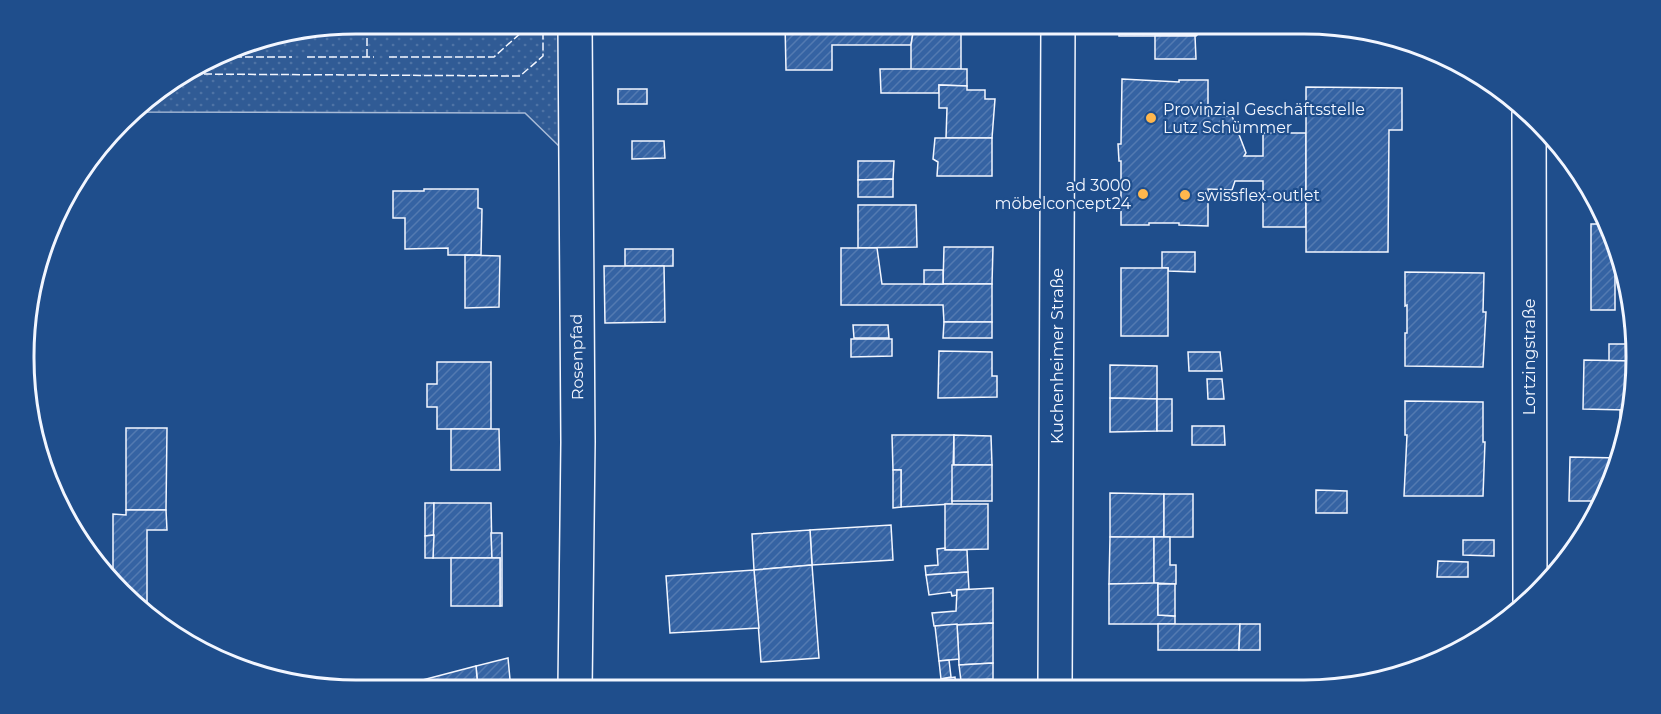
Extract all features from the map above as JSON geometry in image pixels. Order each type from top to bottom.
[{"type":"street","name":"Rosenpfad","points":[[575,34],[578,442],[576,680]]},
{"type":"street","name":"Kuchenheimer Straße","points":[[1055,680],[1058,34]]},
{"type":"street","name":"Lortzingstraße","points":[[1529,126],[1530,587]]},
{"type":"shaded area","points":[[357,34],[562,34],[561,148],[525,113],[148,112],[178,89],[234,59],[274,45],[315,37]]},
{"type":"building","points":[[785,34],[913,34],[911,45],[832,45],[832,70],[786,70]]},
{"type":"building","points":[[913,34],[961,34],[961,69],[911,70]]},
{"type":"building","points":[[1119,34],[1197,35],[1196,36],[1119,36]]},
{"type":"building","points":[[1155,36],[1195,36],[1196,59],[1155,59]]},
{"type":"building","points":[[880,69],[967,69],[967,86],[939,85],[939,93],[881,93]]},
{"type":"building","points":[[1122,79],[1179,82],[1179,80],[1208,80],[1208,116],[1232,116],[1246,153],[1244,156],[1263,156],[1263,133],[1306,133],[1306,227],[1263,227],[1263,181],[1235,181],[1232,190],[1208,189],[1208,226],[1179,225],[1179,223],[1121,225],[1121,161],[1119,161],[1118,144],[1121,144]]},
{"type":"building","points":[[939,85],[967,86],[967,90],[985,90],[985,99],[995,99],[992,138],[946,138],[947,108],[939,108]]},
{"type":"building","points":[[1306,87],[1402,88],[1402,130],[1389,130],[1388,252],[1306,252]]},
{"type":"building","points":[[618,89],[647,89],[647,104],[618,104]]},
{"type":"building","points":[[935,138],[992,138],[992,176],[937,176],[938,162],[933,159]]},
{"type":"building","points":[[632,141],[664,141],[665,158],[632,159]]},
{"type":"building","points":[[858,161],[894,161],[893,179],[858,180]]},
{"type":"building","points":[[893,179],[893,197],[858,197],[858,180]]},
{"type":"building","points":[[424,189],[478,189],[478,208],[482,209],[481,255],[448,255],[448,248],[405,249],[405,218],[393,218],[393,191],[424,191]]},
{"type":"building","points":[[858,205],[916,205],[917,247],[858,248]]},
{"type":"building","points":[[1591,224],[1598,224],[1615,271],[1615,310],[1591,310]]},
{"type":"building","points":[[944,247],[993,247],[992,284],[943,284]]},
{"type":"building","points":[[841,248],[877,248],[882,284],[992,284],[992,322],[944,322],[943,305],[841,305]]},
{"type":"building","points":[[625,249],[673,249],[673,266],[625,266]]},
{"type":"building","points":[[1162,252],[1195,252],[1195,272],[1168,271],[1168,268],[1162,268]]},
{"type":"building","points":[[465,255],[500,256],[499,307],[465,308]]},
{"type":"building","points":[[604,266],[664,266],[665,322],[605,323]]},
{"type":"building","points":[[1121,268],[1168,268],[1168,336],[1121,336]]},
{"type":"building","points":[[924,270],[943,270],[943,284],[924,284]]},
{"type":"building","points":[[1405,272],[1484,273],[1483,312],[1486,312],[1483,367],[1405,366],[1407,305],[1405,306]]},
{"type":"building","points":[[944,322],[992,322],[992,338],[943,338]]},
{"type":"building","points":[[853,325],[888,325],[889,338],[854,338]]},
{"type":"building","points":[[851,339],[892,339],[892,356],[851,357]]},
{"type":"building","points":[[1609,344],[1626,344],[1626,361],[1609,361]]},
{"type":"building","points":[[939,351],[992,352],[992,376],[997,376],[997,397],[938,398]]},
{"type":"building","points":[[1188,352],[1220,352],[1222,371],[1189,371]]},
{"type":"building","points":[[1584,360],[1626,361],[1622,410],[1583,409]]},
{"type":"building","points":[[437,362],[491,362],[491,429],[437,429],[437,407],[427,407],[427,384],[437,384]]},
{"type":"building","points":[[1110,365],[1157,366],[1157,399],[1110,398]]},
{"type":"building","points":[[1207,379],[1222,379],[1224,399],[1208,399]]},
{"type":"building","points":[[1110,398],[1157,399],[1157,431],[1110,432]]},
{"type":"building","points":[[1157,399],[1172,399],[1172,431],[1157,431]]},
{"type":"building","points":[[1405,401],[1483,402],[1483,442],[1485,442],[1483,496],[1404,496],[1407,435],[1405,435]]},
{"type":"building","points":[[1192,426],[1224,426],[1225,445],[1192,445]]},
{"type":"building","points":[[126,428],[167,428],[166,510],[126,510]]},
{"type":"building","points":[[451,429],[499,429],[500,470],[451,470]]},
{"type":"building","points":[[892,435],[954,435],[952,504],[901,507],[901,470],[893,470]]},
{"type":"building","points":[[954,435],[991,436],[992,465],[954,465]]},
{"type":"building","points":[[1570,457],[1610,458],[1592,501],[1569,501]]},
{"type":"building","points":[[952,465],[992,465],[992,501],[952,501]]},
{"type":"building","points":[[893,470],[901,470],[901,507],[893,508]]},
{"type":"building","points":[[1316,490],[1347,491],[1347,513],[1316,513]]},
{"type":"building","points":[[1110,493],[1164,494],[1164,537],[1110,537]]},
{"type":"building","points":[[1164,494],[1193,494],[1193,537],[1164,537]]},
{"type":"building","points":[[425,503],[434,503],[434,535],[425,536]]},
{"type":"building","points":[[434,503],[491,503],[492,558],[433,558]]},
{"type":"building","points":[[945,504],[988,504],[988,549],[945,550]]},
{"type":"building","points":[[126,510],[166,510],[167,530],[147,530],[147,601],[113,568],[113,514],[126,515]]},
{"type":"building","points":[[891,525],[893,560],[812,565],[810,530]]},
{"type":"building","points":[[810,530],[812,565],[754,570],[752,534]]},
{"type":"building","points":[[491,533],[502,533],[502,606],[500,606],[500,558],[492,558]]},
{"type":"building","points":[[434,535],[433,558],[425,558],[425,536]]},
{"type":"building","points":[[1110,537],[1154,537],[1154,584],[1109,584]]},
{"type":"building","points":[[1154,537],[1170,537],[1170,565],[1176,565],[1176,584],[1154,583]]},
{"type":"building","points":[[1463,540],[1494,540],[1494,556],[1463,555]]},
{"type":"building","points":[[945,548],[945,550],[967,550],[968,572],[926,575],[925,566],[938,565],[937,549]]},
{"type":"building","points":[[451,558],[500,558],[500,606],[451,606]]},
{"type":"building","points":[[1438,561],[1468,562],[1468,577],[1437,577]]},
{"type":"building","points":[[812,565],[819,658],[761,662],[754,570]]},
{"type":"building","points":[[754,570],[759,628],[670,633],[666,576]]},
{"type":"building","points":[[968,572],[969,589],[957,590],[957,595],[952,596],[951,592],[929,595],[926,575]]},
{"type":"building","points":[[1158,583],[1158,615],[1175,616],[1175,624],[1109,624],[1109,584]]},
{"type":"building","points":[[1158,584],[1175,584],[1175,616],[1158,615]]},
{"type":"building","points":[[993,588],[993,623],[934,626],[932,613],[956,611],[957,590]]},
{"type":"building","points":[[993,623],[993,663],[959,665],[957,625]]},
{"type":"building","points":[[957,624],[959,659],[939,661],[935,626]]},
{"type":"building","points":[[1158,624],[1240,624],[1239,650],[1158,650]]},
{"type":"building","points":[[1240,624],[1260,624],[1260,650],[1239,650]]},
{"type":"building","points":[[508,658],[510,680],[477,680],[476,666]]},
{"type":"building","points":[[949,660],[951,677],[941,679],[939,661]]},
{"type":"building","points":[[993,663],[993,679],[961,680],[959,665]]},
{"type":"building","points":[[476,666],[477,680],[422,680]]},
{"type":"building","points":[[955,677],[955,680],[941,680]]},
{"type":"fence","points":[[367,34],[367,57]]},
{"type":"fence","points":[[389,57],[494,57],[520,34]]},
{"type":"fence","points":[[203,74],[520,76],[543,56],[543,34]]},
{"type":"fence","points":[[239,57],[292,57]]},
{"type":"fence","points":[[307,57],[374,57]]},
{"type":"place","name":"Provinzial Geschäftsstelle Lutz Schümmer","points":[[1151,118]]},
{"type":"place","name":"ad 3000 möbelconcept24","points":[[1143,194]]},
{"type":"place","name":"swissflex-outlet","points":[[1185,195]]}]
